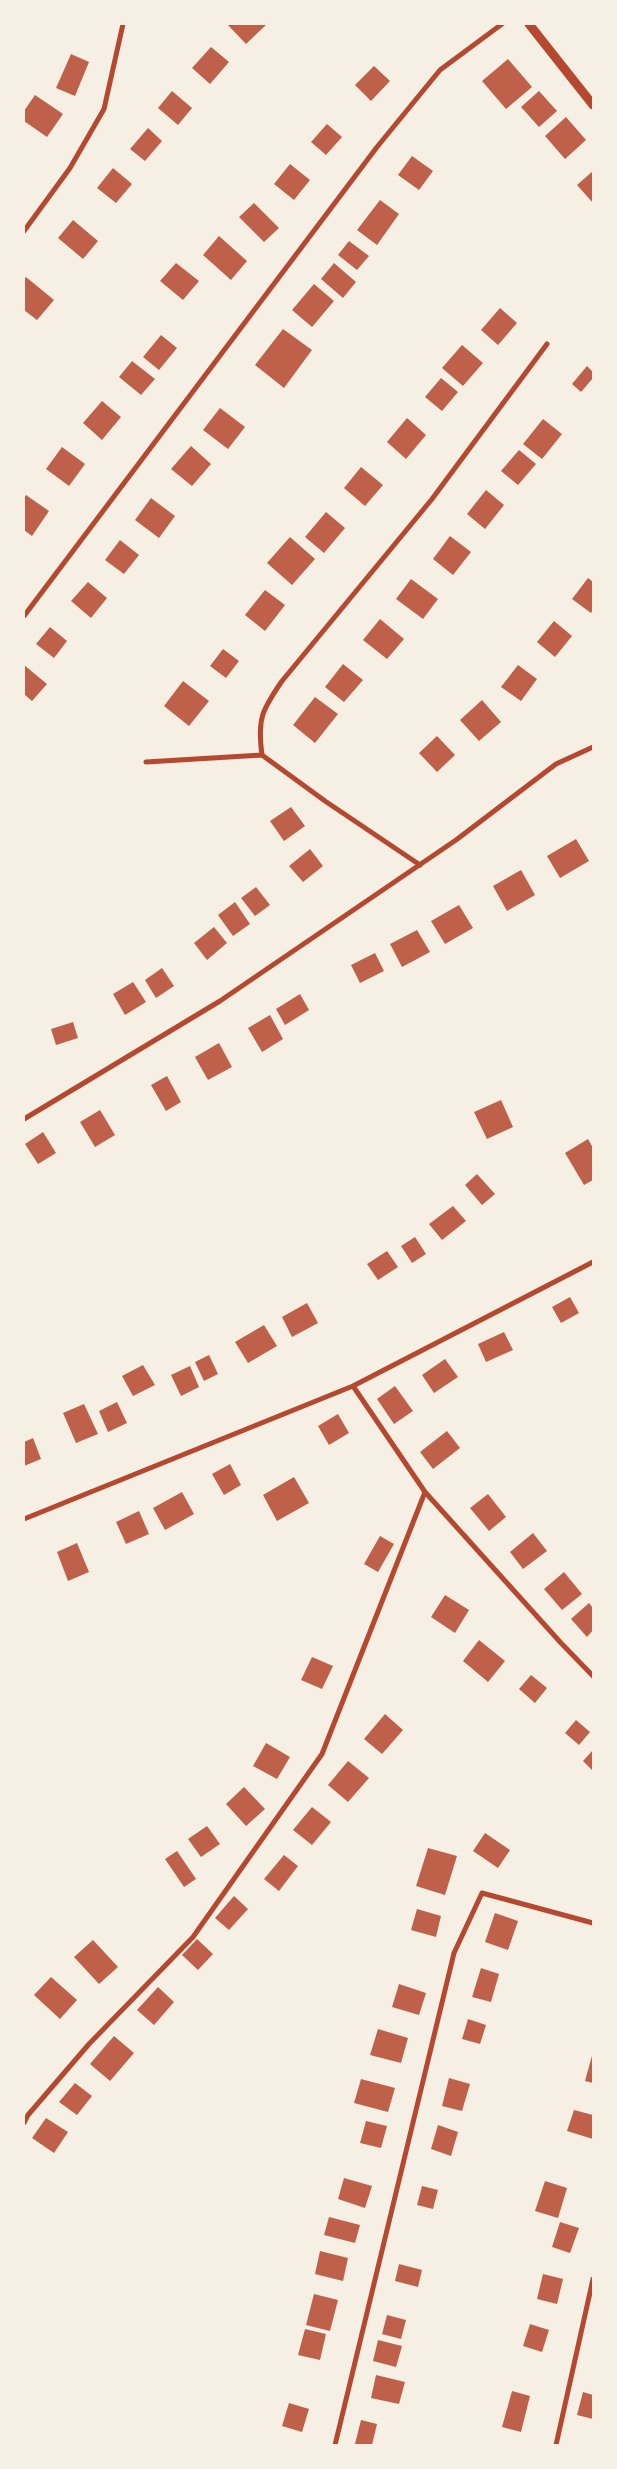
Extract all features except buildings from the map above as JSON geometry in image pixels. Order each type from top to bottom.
[{"type":"street","points":[[24,232],[70,168],[104,109],[123,24]]},
{"type":"street","points":[[24,616],[377,147],[440,70],[502,24]]},
{"type":"street","points":[[529,24],[593,105]]},
{"type":"street","points":[[262,755],[260,724],[264,706],[282,681],[432,499],[547,344]]},
{"type":"street","points":[[24,1119],[220,1001],[456,840],[556,764],[593,747]]},
{"type":"street","points":[[146,762],[262,755],[325,801],[420,865]]},
{"type":"street","points":[[24,1519],[354,1386],[593,1262]]},
{"type":"street","points":[[354,1386],[425,1492],[593,1676]]},
{"type":"street","points":[[24,2123],[26,2113],[89,2044],[194,1937],[322,1754],[425,1492]]},
{"type":"street","points":[[335,2445],[454,1953],[482,1893],[593,1923]]},
{"type":"street","points":[[556,2445],[593,2279]]}]
